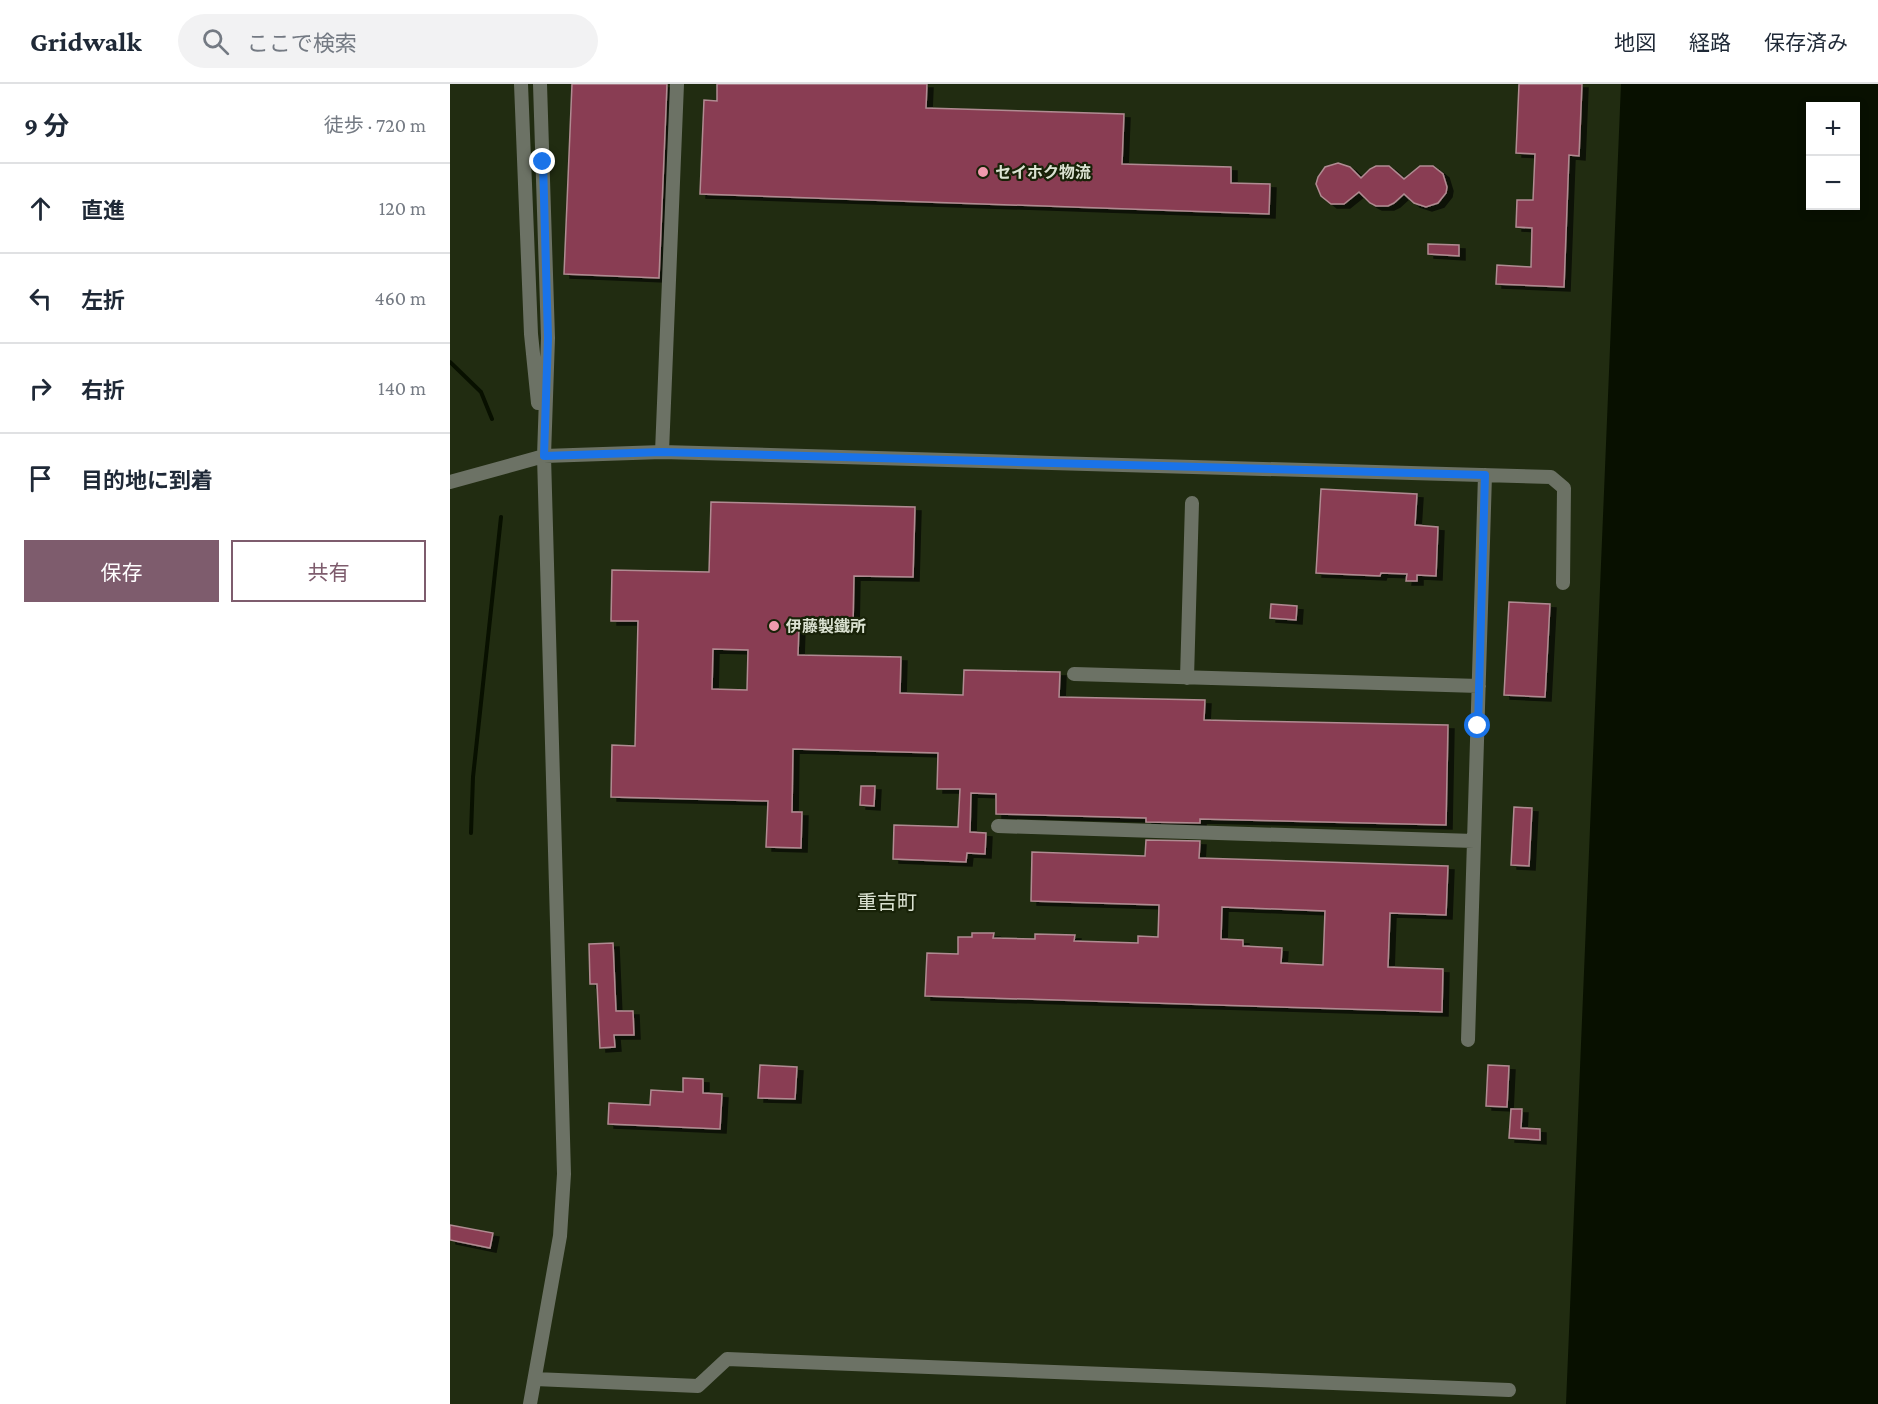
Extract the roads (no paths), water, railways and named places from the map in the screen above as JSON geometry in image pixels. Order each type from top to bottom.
[{"type":"street","points":[[521,84],[531,334],[544,456]]},
{"type":"street","points":[[530,1404],[560,1236],[564,1174],[544,456],[548,338],[540,84]]},
{"type":"street","points":[[662,452],[677,84]]},
{"type":"street","points":[[450,482],[544,456],[662,452],[1551,477],[1564,488],[1563,582]]},
{"type":"street","points":[[1468,1040],[1485,475]]},
{"type":"street","points":[[1187,678],[1192,503]]},
{"type":"street","points":[[1074,674],[1479,686]]},
{"type":"street","points":[[998,826],[1474,841]]},
{"type":"street","points":[[535,1379],[698,1386],[727,1359],[1509,1390]]},
{"type":"waterway","points":[[450,362],[481,392],[492,419]]},
{"type":"waterway","points":[[471,833],[473,777],[501,517]]},
{"type":"place","name":"セイホク物流","points":[[983,172]]},
{"type":"place","name":"伊藤製鐵所","points":[[774,626]]},
{"type":"district","name":"重吉町","points":[[887,902]]}]
